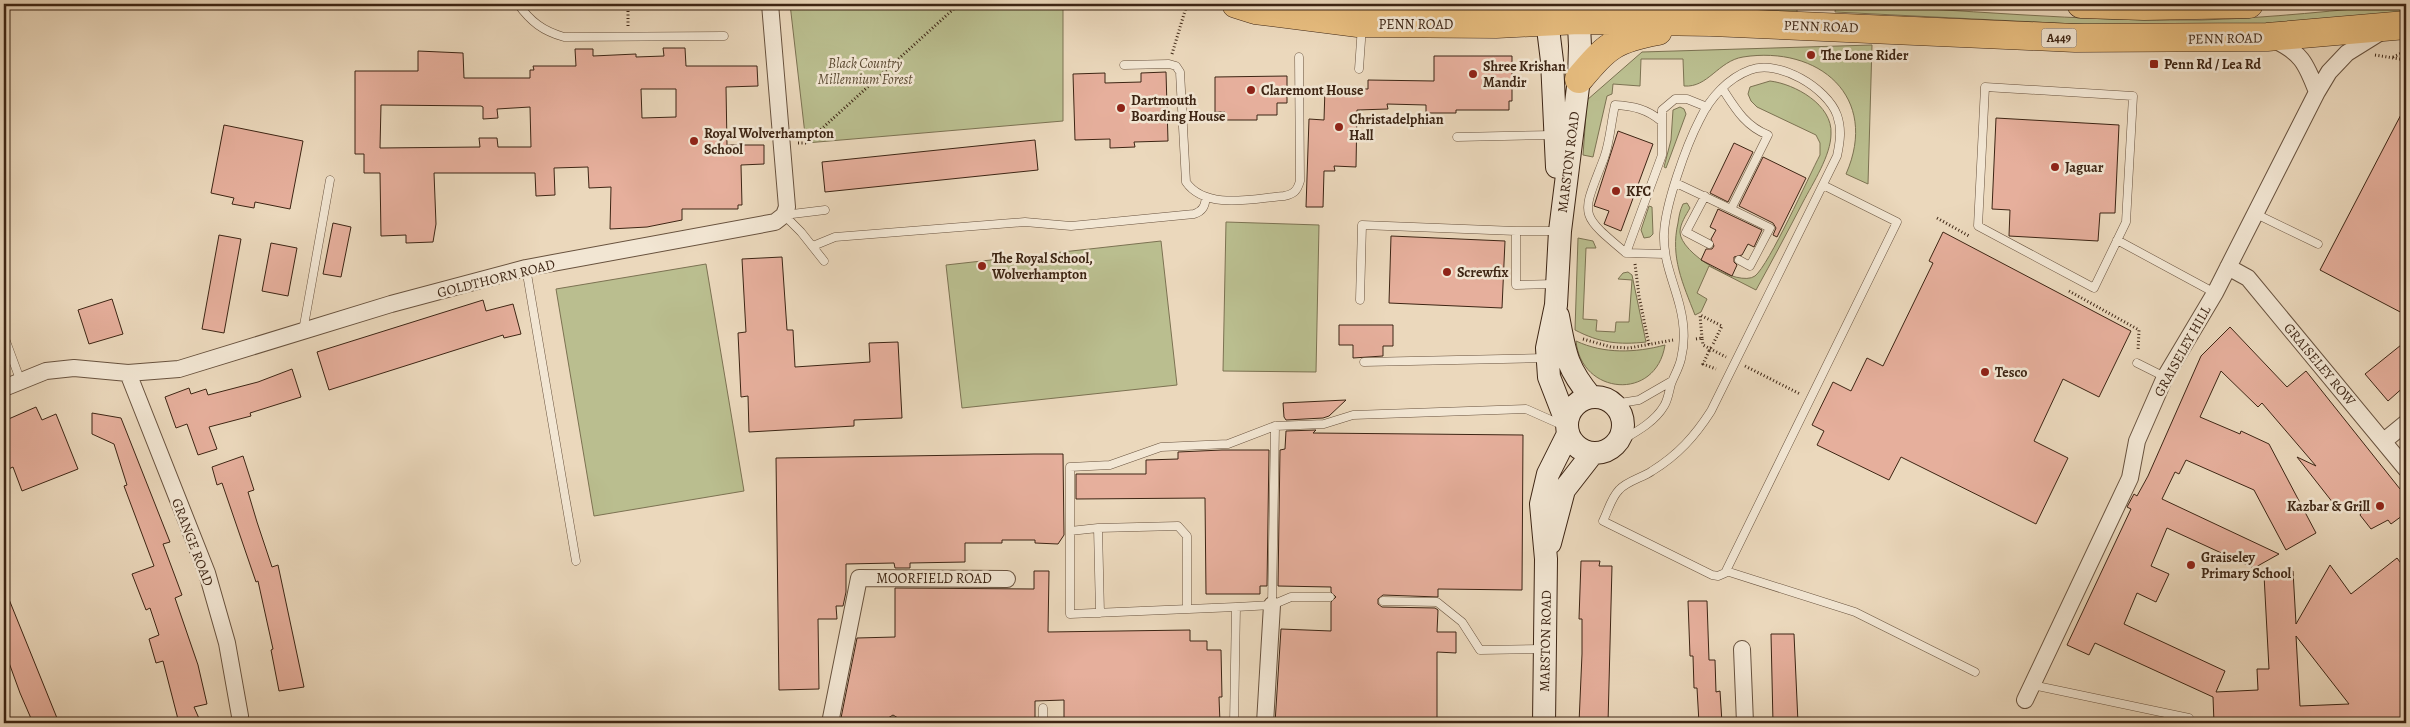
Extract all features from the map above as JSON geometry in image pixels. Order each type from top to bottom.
[{"type":"highway","name":"PENN ROAD","points":[[1236,4],[1255,10],[1362,23],[1496,24],[1546,12],[1578,12],[1711,22],[2075,38],[2267,37],[2397,26]]},
{"type":"highway","points":[[2081,4],[2144,6],[2249,4]]},
{"type":"highway","points":[[1579,79],[1601,53],[1628,36],[1711,22]]},
{"type":"street","points":[[770,4],[787,207],[784,215]]},
{"type":"street","name":"MARSTON ROAD","points":[[1546,12],[1552,61],[1560,230]]},
{"type":"street","name":"MARSTON ROAD","points":[[1578,12],[1579,79],[1560,230],[1556,295],[1547,348],[1549,378],[1567,428],[1577,448],[1592,454],[1602,453],[1617,442]]},
{"type":"street","name":"GRAISELEY HILL","points":[[2029,693],[2130,478],[2137,441],[2164,377],[2215,293],[2317,92],[2329,72],[2347,53],[2397,26]]},
{"type":"street","points":[[2267,37],[2287,46],[2300,56],[2317,92]]},
{"type":"street","name":"GOLDTHORN ROAD","points":[[4,388],[46,372],[74,368],[128,373],[180,369],[391,304],[526,268],[752,228],[775,222],[784,215]]},
{"type":"street","name":"GRAISELEY ROW","points":[[2228,267],[2248,278],[2406,469]]},
{"type":"street","name":"MARSTON ROAD","points":[[1544,723],[1546,559],[1541,504],[1548,474],[1575,405],[1591,397],[1575,378],[1565,356],[1556,295]]},
{"type":"street","name":"GRANGE ROAD","points":[[128,373],[207,573],[227,643],[241,720]]},
{"type":"street","points":[[1591,397],[1599,397],[1614,404],[1622,418],[1623,427],[1617,442]]},
{"type":"street","points":[[2384,441],[2406,423]]},
{"type":"street","name":"MARSTON ROAD","points":[[1546,559],[1564,490],[1592,454]]},
{"type":"street","name":"MOORFIELD ROAD","points":[[830,723],[859,578],[1007,578]]},
{"type":"street","points":[[1265,723],[1272,605]]},
{"type":"street","points":[[1742,649],[1745,723]]},
{"type":"lane","points":[[518,4],[531,21],[547,32],[564,38],[724,36]]},
{"type":"lane","points":[[1359,69],[1362,23]]},
{"type":"lane","points":[[1124,65],[1169,64],[1176,66],[1180,72],[1182,82],[1184,171],[1186,182],[1192,191],[1206,197],[1222,200],[1284,196],[1293,194],[1298,189],[1300,181],[1299,57]]},
{"type":"lane","points":[[1617,442],[1653,420],[1665,405],[1681,359],[1684,322],[1665,254],[1667,209],[1694,132],[1707,107],[1722,88],[1737,76],[1752,69],[1780,70],[1813,86],[1829,100],[1838,116],[1841,136],[1837,156],[1824,185],[1711,411],[1696,434],[1683,449],[1666,462],[1622,487],[1617,492],[1603,521],[1712,575],[1718,576],[1726,572],[1897,222],[1824,185]]},
{"type":"lane","points":[[1985,87],[2133,96],[2126,222],[2117,240],[2094,288],[1978,226],[1985,87]]},
{"type":"lane","points":[[1722,88],[1742,119],[1757,130],[1768,135],[1731,210]]},
{"type":"lane","points":[[1630,253],[1662,155],[1662,110],[1675,99],[1687,99],[1707,107]]},
{"type":"lane","points":[[1661,121],[1646,110],[1615,105],[1605,156],[1587,200],[1587,208],[1594,225],[1630,253],[1665,254]]},
{"type":"lane","points":[[1457,137],[1556,135]]},
{"type":"lane","points":[[303,332],[330,180]]},
{"type":"lane","points":[[1676,183],[1770,228],[1750,266],[1739,260]]},
{"type":"lane","points":[[1705,196],[1686,232],[1708,244]]},
{"type":"lane","points":[[813,246],[835,237],[1025,222],[1071,226],[1194,214],[1200,212],[1205,206],[1206,197]]},
{"type":"lane","points":[[784,215],[825,210]]},
{"type":"lane","points":[[2254,213],[2318,244]]},
{"type":"lane","points":[[784,215],[824,260]]},
{"type":"lane","points":[[1360,300],[1362,225],[1516,231],[1560,230]]},
{"type":"lane","points":[[1516,231],[1516,285],[1556,295]]},
{"type":"lane","points":[[2117,240],[2215,293]]},
{"type":"lane","points":[[526,268],[576,561]]},
{"type":"lane","points":[[4,336],[21,382]]},
{"type":"lane","points":[[1364,362],[1548,358]]},
{"type":"lane","points":[[2137,363],[2164,377]]},
{"type":"lane","points":[[1614,404],[1639,400],[1672,381]]},
{"type":"lane","points":[[1330,597],[1291,597],[1272,605],[1236,608],[1070,614],[1070,467],[1110,465],[1161,447],[1228,444],[1275,426],[1324,424],[1353,415],[1526,409],[1567,428]]},
{"type":"lane","points":[[1272,605],[1275,426]]},
{"type":"lane","points":[[1070,531],[1098,528],[1178,526],[1187,536],[1187,609]]},
{"type":"lane","points":[[1098,528],[1100,613]]},
{"type":"lane","points":[[1726,572],[1855,612],[1975,672]]},
{"type":"lane","points":[[1383,601],[1437,602],[1462,622],[1480,650],[1545,649]]},
{"type":"lane","points":[[1234,723],[1236,608]]},
{"type":"lane","points":[[2029,693],[2189,718]]},
{"type":"lane","points":[[1043,708],[1043,723]]},
{"type":"path","points":[[628,4],[629,37]]},
{"type":"path","points":[[796,144],[806,143],[959,4]]},
{"type":"path","points":[[1169,64],[1187,4]]},
{"type":"path","points":[[2391,58],[2406,51]]},
{"type":"path","points":[[1937,218],[1970,237]]},
{"type":"path","points":[[1630,253],[1650,345]]},
{"type":"path","points":[[2063,288],[2139,330],[2137,363]]},
{"type":"path","points":[[1723,355],[1716,370],[1703,364],[1709,351],[1712,346],[1722,326],[1700,315],[1703,345],[1723,355],[1735,361],[1811,400]]},
{"type":"path","points":[[1580,338],[1611,347],[1629,348],[1683,339],[1702,338]]},
{"type":"green space","name":"Black Country Millennium Forest","points":[[790,4],[1063,4],[1063,121],[806,143]]},
{"type":"green space","points":[[1707,4],[1797,4],[1797,14],[1707,10]]},
{"type":"green space","points":[[1836,4],[2065,17],[2156,20],[2253,18],[2406,4],[2406,12],[2259,24],[2135,27],[1835,12]]},
{"type":"green space","points":[[1872,45],[1868,184],[1846,174],[1854,146],[1855,122],[1848,100],[1836,82],[1818,68],[1796,59],[1771,55],[1734,59],[1700,83],[1684,86],[1683,59],[1641,59],[1640,86],[1613,84],[1612,94],[1607,96],[1593,157],[1583,155],[1587,100],[1642,52]]},
{"type":"green space","points":[[1770,81],[1801,91],[1819,105],[1826,114],[1830,124],[1831,134],[1828,151],[1816,178],[1756,290],[1709,266],[1697,293],[1707,299],[1701,312],[1695,315],[1682,281],[1677,259],[1676,235],[1683,204],[1687,203],[1690,208],[1682,223],[1680,232],[1689,249],[1699,258],[1724,273],[1736,277],[1747,278],[1755,276],[1770,255],[1820,155],[1820,143],[1816,135],[1757,107],[1751,101],[1748,94],[1750,87]]},
{"type":"green space","points":[[1680,107],[1684,109],[1686,114],[1666,168],[1664,167],[1671,140],[1673,110]]},
{"type":"green space","points":[[1649,206],[1652,207],[1653,234],[1650,237],[1644,238],[1641,230]]},
{"type":"green space","points":[[1226,222],[1319,225],[1316,372],[1223,371]]},
{"type":"green space","points":[[1578,238],[1593,241],[1596,248],[1586,248],[1583,319],[1597,320],[1596,331],[1615,332],[1616,322],[1629,322],[1632,280],[1618,279],[1623,273],[1628,272],[1632,275],[1646,342],[1610,342],[1593,338],[1575,330]]},
{"type":"green space","points":[[1161,241],[1177,385],[962,408],[946,265]]},
{"type":"green space","points":[[706,264],[744,491],[594,516],[556,289]]},
{"type":"green space","points":[[1576,341],[1598,348],[1620,351],[1642,350],[1665,345],[1659,363],[1648,376],[1634,383],[1619,385],[1604,381],[1591,372],[1581,359]]},
{"type":"building","name":"Royal Wolverhampton School","points":[[663,48],[685,48],[686,66],[757,66],[758,86],[726,87],[727,145],[764,145],[764,164],[741,165],[742,205],[738,205],[738,209],[682,209],[682,220],[647,227],[610,229],[611,187],[589,188],[588,167],[554,168],[555,195],[536,196],[535,173],[434,173],[436,224],[433,242],[406,243],[406,235],[381,236],[380,173],[364,173],[364,154],[355,154],[355,71],[418,71],[418,51],[463,53],[464,78],[530,78],[530,70],[534,70],[533,66],[576,66],[575,49],[593,49],[593,56],[636,54],[636,57],[664,56]],"holes":[[[641,89],[676,89],[676,117],[642,118]],[[381,105],[481,106],[483,107],[483,119],[498,118],[497,109],[530,107],[531,147],[498,147],[497,138],[479,138],[480,147],[380,148]]]},
{"type":"building","points":[[1434,56],[1512,56],[1512,101],[1509,101],[1509,110],[1456,110],[1456,113],[1426,113],[1426,105],[1387,104],[1388,109],[1357,110],[1356,167],[1334,166],[1335,171],[1324,171],[1323,207],[1306,207],[1309,119],[1324,120],[1325,88],[1368,89],[1368,80],[1434,81]]},
{"type":"building","name":"Dartmouth Boarding House","points":[[1166,72],[1168,141],[1134,142],[1135,147],[1110,148],[1110,139],[1075,140],[1073,74],[1105,73],[1105,83],[1141,82],[1141,73]]},
{"type":"building","name":"Claremont House","points":[[1287,76],[1287,103],[1277,103],[1277,115],[1257,115],[1257,120],[1225,120],[1225,112],[1215,112],[1215,77]]},
{"type":"building","points":[[2406,105],[2406,315],[2320,270]]},
{"type":"building","name":"Jaguar","points":[[1996,118],[2119,125],[2115,213],[2100,213],[2098,241],[2009,236],[2010,210],[1992,209]]},
{"type":"building","points":[[224,125],[303,141],[290,209],[255,202],[254,208],[232,204],[234,198],[211,193]]},
{"type":"building","name":"KFC","points":[[1618,131],[1653,144],[1621,231],[1604,224],[1609,211],[1594,206]]},
{"type":"building","points":[[1035,140],[1038,170],[825,192],[822,162]]},
{"type":"building","points":[[1734,143],[1753,152],[1728,202],[1710,193]]},
{"type":"building","points":[[1763,157],[1806,178],[1777,237],[1773,235],[1776,228],[1773,223],[1739,206]]},
{"type":"building","points":[[1718,209],[1762,230],[1754,247],[1748,244],[1742,255],[1734,257],[1734,262],[1737,265],[1732,276],[1701,260],[1706,249],[1712,249],[1714,246],[1711,239],[1716,230],[1710,227]]},
{"type":"building","points":[[333,223],[351,227],[341,277],[323,274]]},
{"type":"building","name":"Tesco","points":[[1943,232],[2131,331],[2099,397],[2063,379],[2034,441],[2068,458],[2036,524],[1901,457],[1889,480],[1817,445],[1824,431],[1812,425],[1833,382],[1851,391],[1867,358],[1883,366],[1933,263],[1929,261]]},
{"type":"building","points":[[219,235],[241,239],[224,333],[202,329]]},
{"type":"building","name":"Screwfix","points":[[1391,236],[1505,241],[1502,308],[1389,303]]},
{"type":"building","points":[[271,243],[297,248],[288,296],[262,291]]},
{"type":"building","points":[[782,257],[787,330],[793,330],[795,367],[870,362],[869,343],[898,342],[902,418],[854,420],[854,426],[749,432],[748,396],[741,397],[738,333],[746,332],[742,259]]},
{"type":"building","points":[[112,299],[123,334],[89,344],[78,310]]},
{"type":"building","points":[[483,300],[486,311],[513,304],[521,334],[504,338],[503,335],[329,390],[317,352]]},
{"type":"building","points":[[1339,325],[1393,325],[1393,346],[1383,346],[1383,356],[1353,358],[1353,345],[1339,345]]},
{"type":"building","points":[[2230,327],[2287,387],[2306,371],[2400,489],[2406,484],[2406,513],[2391,524],[2388,520],[2371,529],[2360,515],[2365,507],[2357,511],[2348,500],[2337,508],[2297,457],[2316,466],[2262,403],[2258,407],[2221,371],[2200,417],[2240,434],[2241,431],[2269,444],[2316,533],[2286,550],[2254,490],[2186,460],[2179,474],[2175,472],[2162,499],[2279,554],[2254,568],[2167,528],[2151,566],[2169,574],[2156,602],[2137,593],[2124,624],[2225,671],[2216,692],[2258,690],[2257,669],[2269,669],[2264,575],[2293,571],[2296,624],[2330,565],[2351,594],[2397,558],[2406,570],[2406,723],[2214,723],[2213,697],[2095,643],[2089,655],[2067,645],[2131,509],[2127,507],[2134,494],[2137,496],[2148,476],[2201,356]],"holes":[[[2296,636],[2349,704],[2300,706]]]},
{"type":"building","points":[[2406,341],[2406,385],[2388,401],[2365,374]]},
{"type":"building","points":[[292,369],[301,397],[250,413],[251,416],[209,427],[217,449],[198,455],[187,424],[176,428],[165,397],[189,388],[191,394],[206,389],[208,395],[258,382]]},
{"type":"building","points":[[1346,400],[1329,416],[1323,418],[1286,420],[1284,417],[1283,403]]},
{"type":"building","points":[[36,407],[42,420],[56,414],[78,469],[22,491],[13,467],[4,471],[4,421]]},
{"type":"building","points":[[92,413],[121,418],[170,542],[163,544],[182,595],[175,598],[198,665],[207,704],[194,707],[201,723],[179,723],[163,661],[156,663],[149,639],[159,635],[150,608],[146,610],[132,574],[154,566],[124,486],[127,485],[114,444],[92,434]]},
{"type":"building","points":[[1316,430],[1313,433],[1523,435],[1522,590],[1438,589],[1438,597],[1383,595],[1378,599],[1378,604],[1382,607],[1435,608],[1438,610],[1437,632],[1456,632],[1456,653],[1437,652],[1437,723],[1275,723],[1281,629],[1331,631],[1331,602],[1336,597],[1331,592],[1331,587],[1278,586],[1280,450],[1285,449],[1286,431]]},
{"type":"building","points":[[1269,450],[1267,586],[1260,586],[1260,594],[1206,594],[1205,498],[1076,499],[1076,474],[1146,474],[1146,460],[1178,459],[1178,452]]},
{"type":"building","points":[[1063,454],[1064,535],[1058,544],[1035,543],[1035,540],[1002,540],[1002,543],[965,543],[965,562],[910,563],[910,568],[895,568],[894,563],[846,564],[846,592],[843,606],[836,606],[837,619],[818,619],[819,689],[779,690],[776,458]]},
{"type":"building","points":[[243,456],[254,490],[248,492],[257,522],[272,567],[278,565],[304,687],[279,691],[271,650],[273,649],[258,581],[256,582],[222,483],[217,485],[212,467]]},
{"type":"building","points":[[1581,561],[1600,561],[1599,566],[1612,566],[1608,723],[1579,723],[1582,654],[1582,619],[1579,619]]},
{"type":"building","points":[[1034,571],[1049,571],[1048,632],[1190,630],[1190,641],[1207,641],[1207,650],[1221,650],[1222,697],[1219,697],[1220,723],[1064,723],[1064,700],[1035,701],[1035,723],[899,723],[898,718],[893,715],[888,718],[887,723],[840,723],[857,638],[895,637],[895,588],[1034,589]]},
{"type":"building","points":[[4,587],[59,723],[33,723],[20,693],[4,649]]},
{"type":"building","points":[[1688,601],[1707,601],[1709,660],[1715,660],[1716,692],[1720,691],[1722,723],[1699,723],[1697,688],[1694,688],[1693,656],[1690,656]]},
{"type":"building","points":[[1771,634],[1794,634],[1798,723],[1773,723]]},
{"type":"place","name":"The Lone Rider","points":[[1811,55]]},
{"type":"place","name":"Penn Rd / Lea Rd","points":[[2154,64]]},
{"type":"place","name":"Shree Krishan Mandir","points":[[1473,74]]},
{"type":"place","name":"Claremont House","points":[[1251,90]]},
{"type":"place","name":"Dartmouth Boarding House","points":[[1121,108]]},
{"type":"place","name":"Christadelphian Hall","points":[[1339,127]]},
{"type":"place","name":"Royal Wolverhampton School","points":[[694,141]]},
{"type":"place","name":"Jaguar","points":[[2055,167]]},
{"type":"place","name":"KFC","points":[[1616,191]]},
{"type":"place","name":"The Royal School, Wolverhampton","points":[[982,266]]},
{"type":"place","name":"Screwfix","points":[[1447,272]]},
{"type":"place","name":"Tesco","points":[[1985,372]]},
{"type":"place","name":"Kazbar & Grill","points":[[2380,506]]},
{"type":"place","name":"Graiseley Primary School","points":[[2191,565]]}]
